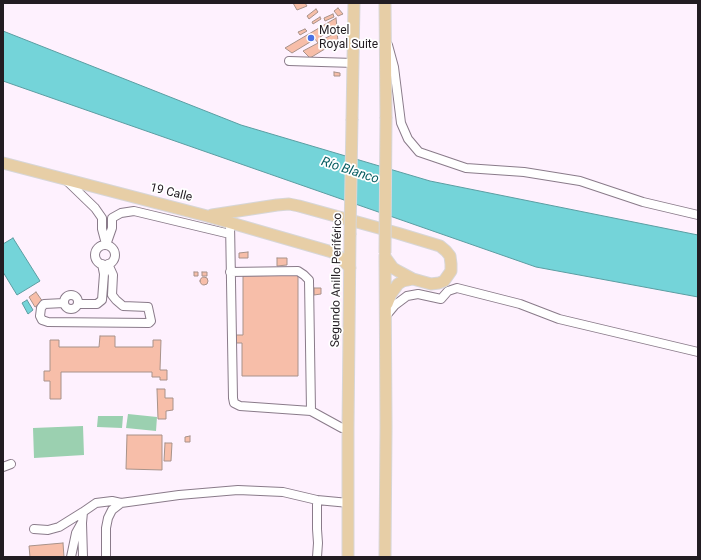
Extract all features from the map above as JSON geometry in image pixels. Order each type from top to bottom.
[{"type":"main road","name":"Segundo Anillo Periférico","points":[[348,557],[350,238],[354,3]]},
{"type":"main road","points":[[385,3],[385,557]]},
{"type":"main road","name":"19 Calle","points":[[3,163],[230,222],[332,252],[350,268]]},
{"type":"main road","points":[[207,216],[277,205],[289,204],[299,206],[435,244],[446,251],[450,256],[452,264],[451,271],[444,281],[431,284],[413,279],[393,268],[385,255]]},
{"type":"main road","points":[[332,252],[350,238]]},
{"type":"main road","points":[[385,314],[391,294],[395,287],[403,281],[413,279]]},
{"type":"street","points":[[384,29],[394,67],[401,123],[408,139],[419,152],[466,168],[524,172],[580,181],[643,202],[698,215]]},
{"type":"street","points":[[289,61],[354,63]]},
{"type":"street","points":[[66,180],[95,208],[102,218],[102,229],[106,245]]},
{"type":"street","points":[[106,245],[112,228],[112,218],[121,213],[134,211],[230,234]]},
{"type":"street","points":[[230,222],[234,403],[240,406],[311,411],[342,428],[348,428]]},
{"type":"street","points":[[105,264],[104,295],[98,304],[78,304],[76,298],[72,295],[65,298],[64,303],[44,304],[41,308],[40,316],[42,320],[48,322],[149,323],[151,321],[148,307],[123,306],[112,295],[113,275],[105,264],[97,261],[95,253],[100,246],[106,245],[112,248],[115,254],[113,260],[105,264]]},
{"type":"street","points":[[230,272],[298,271],[309,280],[311,411]]},
{"type":"street","points":[[385,314],[407,296],[418,294],[440,299],[448,291],[457,288],[520,304],[559,319],[698,352]]},
{"type":"street","points":[[3,467],[11,464]]},
{"type":"street","points":[[34,529],[48,530],[59,527],[96,503],[121,503],[179,495],[238,490],[283,492],[317,500],[349,503]]},
{"type":"street","points":[[317,500],[317,557]]},
{"type":"street","points":[[106,557],[106,528],[108,518],[112,510],[121,503]]},
{"type":"street","points":[[83,512],[83,557]]},
{"type":"street","points":[[71,557],[76,533],[82,523]]},
{"type":"green space","points":[[128,414],[157,417],[156,431],[126,428]]},
{"type":"green space","points":[[98,416],[123,416],[122,428],[97,427]]},
{"type":"green space","points":[[83,426],[84,455],[34,458],[33,428]]},
{"type":"water","name":"Río Blanco","points":[[3,31],[241,125],[430,181],[698,235],[698,297],[536,267],[3,81]]},
{"type":"water","points":[[13,238],[40,281],[17,295],[3,272],[3,244]]},
{"type":"water","points":[[27,300],[33,310],[28,314],[22,303]]},
{"type":"building","points":[[293,3],[305,3],[307,6],[297,10]]},
{"type":"building","points":[[338,8],[343,14],[338,16],[334,11]]},
{"type":"building","points":[[316,9],[318,12],[309,19],[307,16]]},
{"type":"building","points":[[333,14],[334,17],[325,21],[324,18]]},
{"type":"building","points":[[320,17],[321,19],[313,24],[312,22]]},
{"type":"building","name":"Motel Royal Suite","points":[[336,18],[337,27],[320,37],[322,40],[337,32],[338,41],[310,58],[303,51],[318,43],[315,39],[292,53],[285,48]]},
{"type":"building","points":[[305,29],[307,31],[300,35],[298,32]]},
{"type":"building","points":[[334,72],[340,73],[340,76],[334,76]]},
{"type":"building","points":[[248,252],[248,258],[239,258],[239,253]]},
{"type":"building","points":[[277,258],[287,258],[287,265],[277,266]]},
{"type":"building","points":[[194,272],[198,272],[198,276],[194,276]]},
{"type":"building","points":[[202,272],[207,272],[207,276],[202,276]]},
{"type":"building","points":[[298,275],[298,376],[242,376],[242,343],[236,343],[236,335],[243,335],[243,276]]},
{"type":"building","points":[[204,277],[207,278],[207,284],[204,285],[201,284],[200,281],[201,278]]},
{"type":"building","points":[[314,288],[321,288],[321,294],[314,295]]},
{"type":"building","points":[[36,292],[43,302],[35,307],[29,297]]},
{"type":"building","points":[[100,336],[115,336],[115,347],[153,347],[153,340],[161,340],[160,370],[167,370],[167,380],[160,380],[160,377],[152,377],[152,372],[61,372],[61,399],[50,399],[50,381],[44,381],[44,371],[50,371],[50,340],[59,340],[59,347],[99,347]]},
{"type":"building","points":[[157,389],[165,389],[165,398],[173,398],[173,410],[166,411],[166,419],[158,419]]},
{"type":"building","points":[[127,435],[162,435],[162,470],[126,469]]},
{"type":"building","points":[[190,436],[190,442],[185,442],[185,437]]},
{"type":"building","points":[[165,443],[172,443],[171,461],[164,461]]},
{"type":"building","points":[[63,543],[64,557],[30,557],[29,546]]},
{"type":"place","name":"Motel Royal Suite","points":[[311,38]]}]
